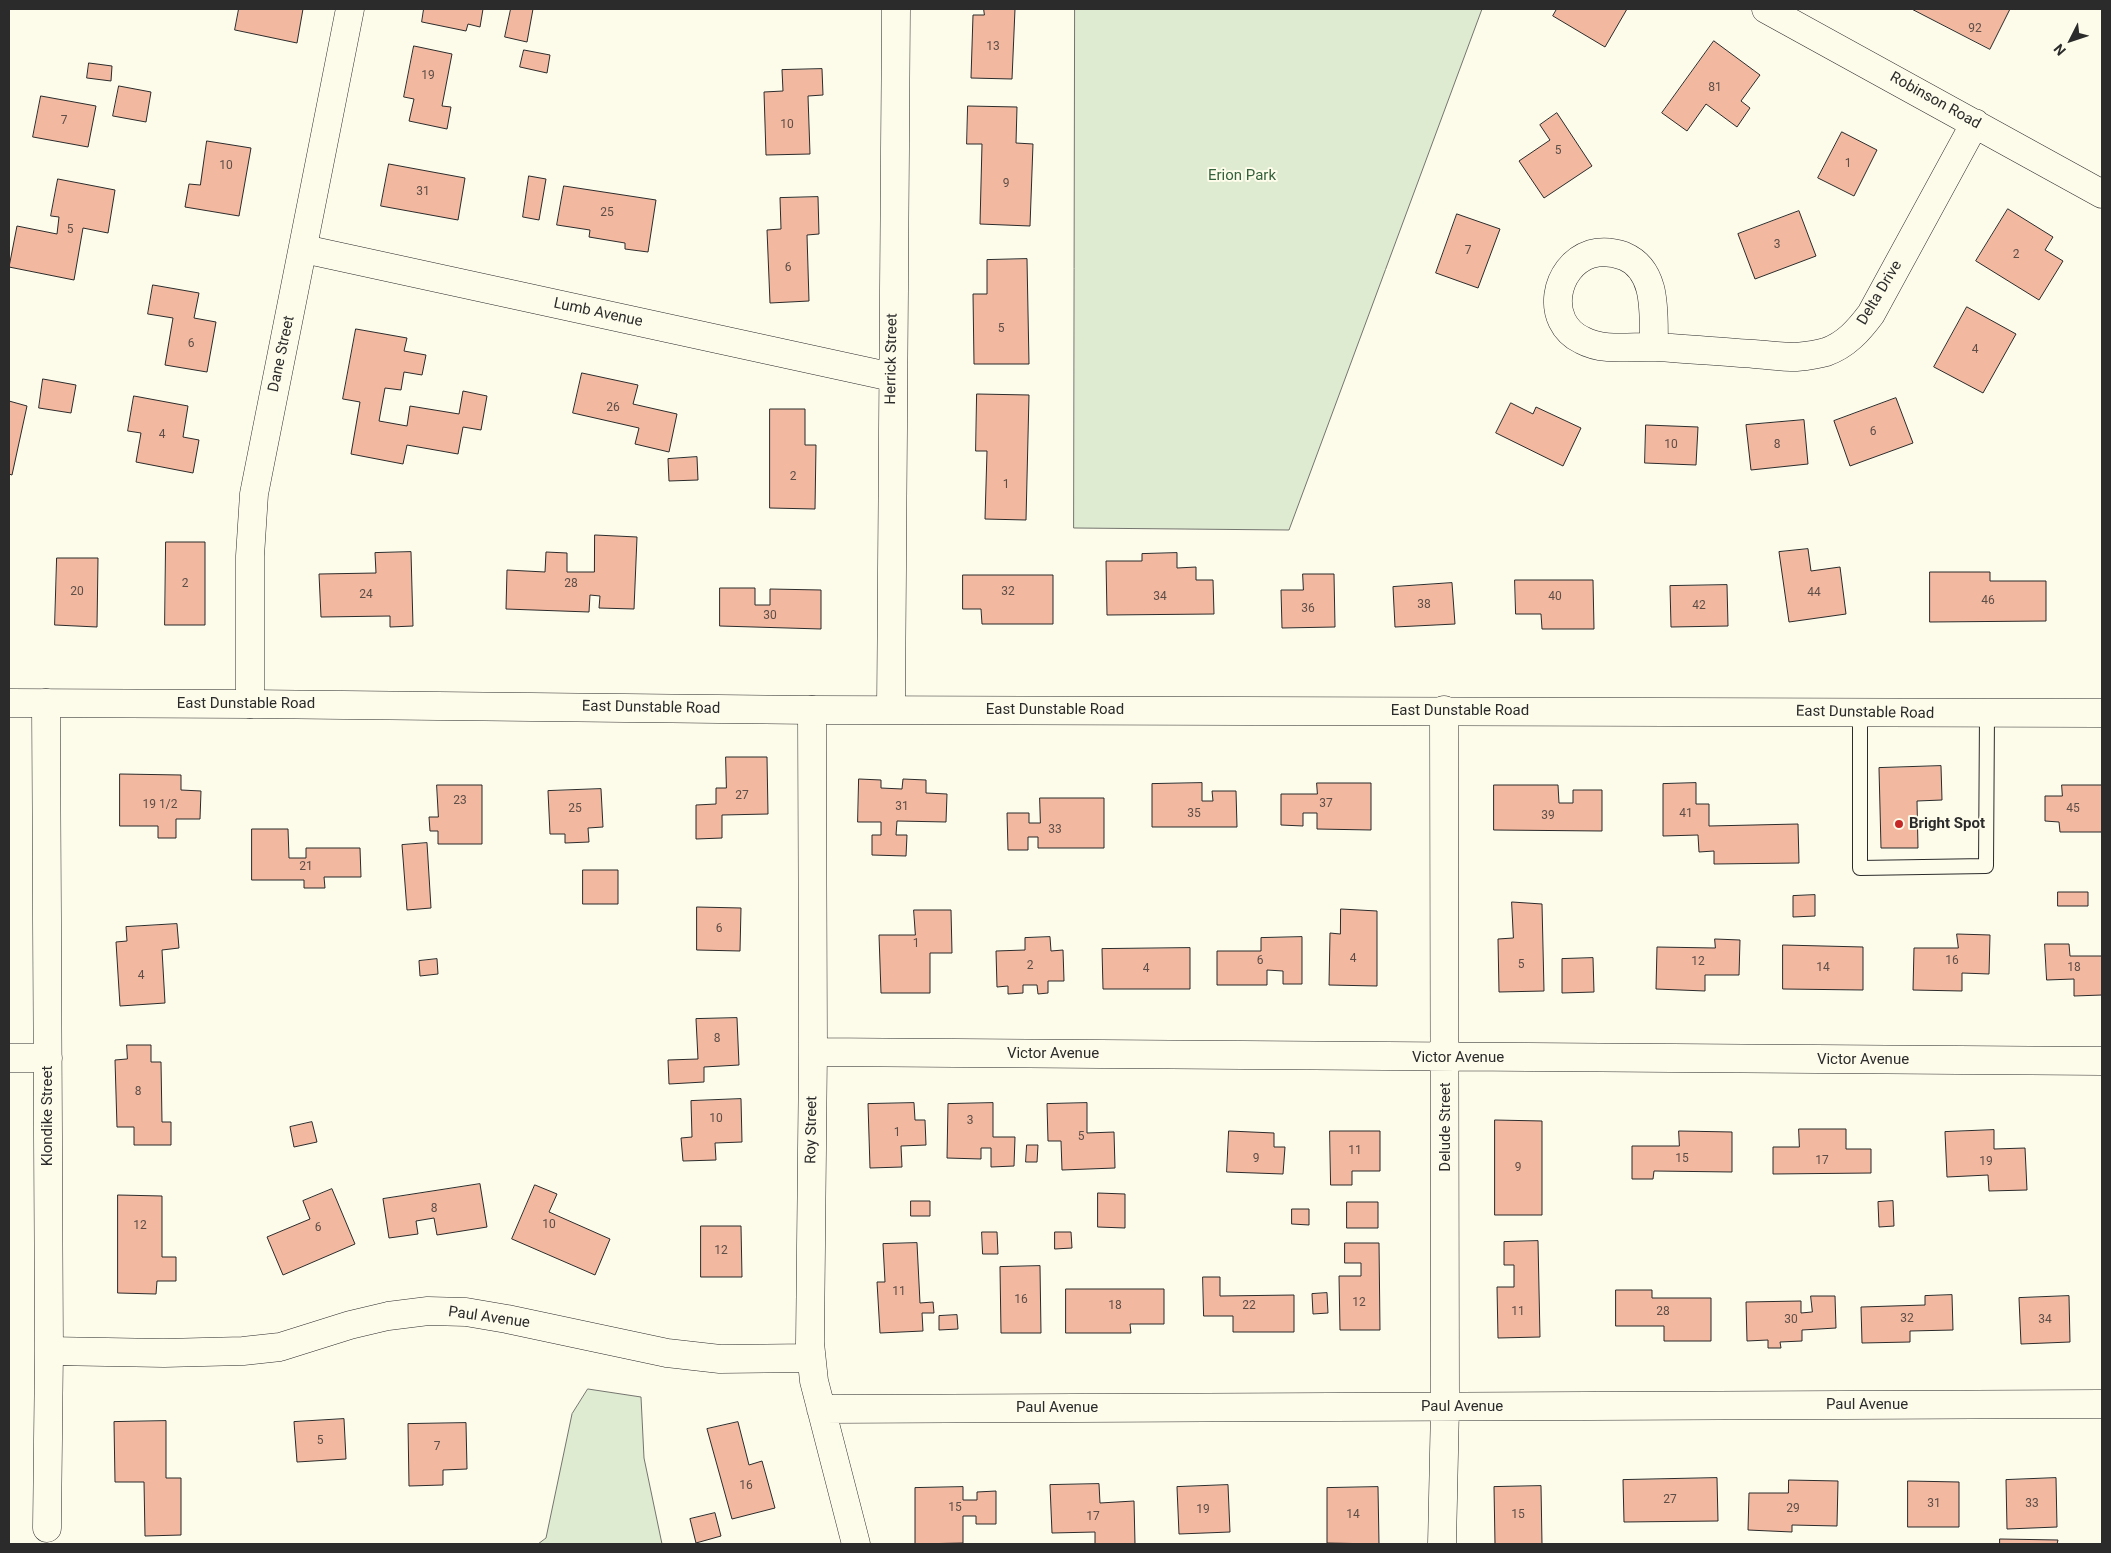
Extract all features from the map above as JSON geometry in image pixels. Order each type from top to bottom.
[{"type":"street","name":"Dane Street","points":[[250,704],[250,556],[254,494],[350,9]]},
{"type":"street","name":"Herrick Street","points":[[891,709],[896,9]]},
{"type":"street","name":"Robinson Road","points":[[1766,9],[2102,194]]},
{"type":"street","name":"Delta Drive","points":[[1654,347],[1794,357],[1811,356],[1840,346],[1852,337],[1871,314],[1975,123]]},
{"type":"street","name":"Lumb Avenue","points":[[304,249],[892,376]]},
{"type":"street","name":"East Dunstable Road","points":[[9,703],[812,710],[2102,713]]},
{"type":"street","name":"Klondike Street","points":[[46,704],[49,1351],[47,1528]]},
{"type":"street","name":"Roy Street","points":[[812,710],[813,1052],[810,1343],[814,1381],[856,1544]]},
{"type":"street","name":"Delude Street","points":[[1442,1544],[1445,1407],[1446,1058],[1444,710]]},
{"type":"street","name":"Victor Avenue","points":[[813,1052],[1446,1058],[2102,1061]]},
{"type":"street","points":[[9,1058],[48,1058]]},
{"type":"street","name":"Paul Avenue","points":[[49,1351],[164,1353],[243,1351],[280,1347],[350,1325],[388,1316],[428,1311],[466,1312],[507,1318],[667,1353],[720,1359],[812,1358]]},
{"type":"street","name":"Paul Avenue","points":[[821,1409],[2102,1404]]},
{"type":"lane","points":[[1860,712],[1860,868],[1986,866],[1987,714]]},
{"type":"green space","name":"Erion Park","points":[[1075,9],[1482,9],[1289,530],[1074,528]]},
{"type":"green space","points":[[588,1389],[641,1397],[644,1458],[662,1544],[538,1544],[546,1538],[572,1414]]},
{"type":"building","points":[[239,9],[303,9],[297,43],[235,30]]},
{"type":"building","points":[[424,9],[483,9],[480,27],[468,24],[466,31],[422,22]]},
{"type":"building","points":[[511,9],[533,9],[527,42],[505,37]]},
{"type":"building","points":[[984,9],[1015,9],[1012,79],[971,78],[973,15],[984,15]]},
{"type":"building","points":[[1557,9],[1627,9],[1605,47],[1553,16]]},
{"type":"building","points":[[1912,9],[2010,9],[1990,49]]},
{"type":"building","points":[[1714,41],[1760,75],[1741,101],[1750,108],[1737,127],[1706,104],[1687,131],[1662,113]]},
{"type":"building","points":[[414,46],[452,54],[442,106],[451,107],[447,129],[409,121],[414,99],[404,97]]},
{"type":"building","points":[[524,50],[550,55],[547,73],[520,67]]},
{"type":"building","points":[[89,63],[112,66],[111,81],[87,78]]},
{"type":"building","points":[[822,69],[823,95],[808,96],[810,154],[766,155],[764,92],[783,91],[782,70]]},
{"type":"building","points":[[119,86],[151,92],[146,122],[113,116]]},
{"type":"building","points":[[41,96],[96,106],[88,147],[33,137]]},
{"type":"building","points":[[968,106],[1017,107],[1016,143],[1033,144],[1030,226],[980,224],[982,144],[967,144]]},
{"type":"building","points":[[1557,113],[1592,166],[1544,198],[1519,161],[1550,140],[1540,125]]},
{"type":"building","points":[[1842,132],[1877,150],[1854,196],[1818,178]]},
{"type":"building","points":[[207,141],[251,148],[239,216],[185,207],[189,184],[200,185]]},
{"type":"building","points":[[389,164],[465,178],[458,220],[381,206]]},
{"type":"building","points":[[529,176],[546,179],[539,220],[523,217]]},
{"type":"building","points":[[58,179],[115,190],[108,233],[83,228],[74,280],[9,267],[17,226],[57,234],[59,217],[51,216]]},
{"type":"building","points":[[564,186],[656,200],[648,252],[625,249],[625,243],[589,237],[590,230],[557,225]]},
{"type":"building","points":[[818,197],[819,234],[807,235],[809,301],[770,303],[767,230],[781,229],[780,198]]},
{"type":"building","points":[[2008,209],[2053,237],[2045,250],[2063,261],[2039,300],[1976,261]]},
{"type":"building","points":[[1799,211],[1816,256],[1755,279],[1738,234]]},
{"type":"building","points":[[1457,214],[1500,229],[1478,288],[1436,273]]},
{"type":"building","points":[[1027,259],[1029,364],[974,364],[973,294],[987,294],[987,260]]},
{"type":"building","points":[[153,285],[199,293],[194,318],[216,322],[207,372],[165,365],[173,318],[148,314]]},
{"type":"building","points":[[1967,307],[2016,334],[1983,393],[1934,367]]},
{"type":"building","points":[[356,329],[407,338],[404,351],[426,355],[422,375],[404,372],[401,390],[385,388],[379,421],[407,426],[410,406],[459,414],[463,391],[487,396],[481,430],[463,427],[458,454],[407,445],[403,464],[351,454],[360,402],[343,399]]},
{"type":"building","points":[[582,373],[638,385],[633,404],[677,414],[669,452],[635,444],[639,428],[573,413]]},
{"type":"building","points":[[43,379],[76,385],[71,413],[39,408]]},
{"type":"building","points":[[977,394],[1029,395],[1026,520],[985,519],[987,451],[976,451]]},
{"type":"building","points":[[134,396],[188,406],[183,437],[199,440],[193,473],[136,462],[141,433],[128,431]]},
{"type":"building","points":[[1896,398],[1913,443],[1850,466],[1834,421]]},
{"type":"building","points":[[9,401],[27,406],[12,475],[9,474]]},
{"type":"building","points":[[1511,403],[1533,414],[1536,407],[1581,428],[1563,466],[1496,433]]},
{"type":"building","points":[[770,409],[805,409],[805,445],[816,445],[815,509],[770,508]]},
{"type":"building","points":[[1804,420],[1808,464],[1751,470],[1746,425]]},
{"type":"building","points":[[1646,425],[1698,427],[1696,465],[1645,463]]},
{"type":"building","points":[[697,457],[698,480],[669,481],[668,459]]},
{"type":"building","points":[[595,535],[637,537],[634,609],[599,608],[600,596],[590,595],[589,612],[506,609],[507,570],[545,572],[546,552],[567,553],[567,572],[594,572]]},
{"type":"building","points":[[166,542],[205,542],[205,625],[165,625]]},
{"type":"building","points":[[1808,549],[1811,571],[1840,567],[1846,614],[1789,622],[1779,552]]},
{"type":"building","points":[[411,552],[413,626],[390,627],[390,616],[321,617],[319,574],[376,573],[375,553]]},
{"type":"building","points":[[1177,553],[1177,568],[1196,567],[1196,580],[1213,580],[1214,614],[1107,615],[1106,561],[1142,561],[1142,554]]},
{"type":"building","points":[[57,558],[98,558],[97,627],[55,625]]},
{"type":"building","points":[[1930,572],[1990,572],[1990,581],[2046,581],[2046,621],[1930,622]]},
{"type":"building","points":[[1303,574],[1334,574],[1335,627],[1282,628],[1281,590],[1303,590]]},
{"type":"building","points":[[963,575],[1053,575],[1053,624],[982,624],[981,609],[963,609]]},
{"type":"building","points":[[1515,580],[1593,580],[1594,629],[1542,629],[1541,614],[1516,614]]},
{"type":"building","points":[[1452,583],[1455,624],[1395,627],[1393,587]]},
{"type":"building","points":[[1727,585],[1728,626],[1671,627],[1670,586]]},
{"type":"building","points":[[720,588],[755,588],[755,605],[770,605],[770,589],[821,590],[821,629],[720,626]]},
{"type":"building","points":[[726,757],[767,757],[768,814],[722,815],[722,838],[696,839],[696,805],[716,804],[716,788],[726,788]]},
{"type":"building","name":"Bright Spot","points":[[1941,766],[1942,800],[1917,801],[1918,848],[1881,848],[1879,768]]},
{"type":"building","points":[[120,774],[181,775],[181,790],[201,791],[200,819],[176,819],[176,838],[158,838],[158,826],[120,826]]},
{"type":"building","points":[[859,779],[881,780],[881,788],[902,789],[903,779],[926,780],[926,793],[947,794],[946,822],[897,821],[896,835],[907,835],[906,856],[872,855],[872,835],[881,835],[881,822],[858,822]]},
{"type":"building","points":[[1202,783],[1202,801],[1213,801],[1212,791],[1236,791],[1237,827],[1152,827],[1152,784]]},
{"type":"building","points":[[1317,783],[1371,783],[1371,830],[1317,829],[1317,813],[1303,813],[1303,826],[1281,825],[1281,794],[1317,794]]},
{"type":"building","points":[[1696,783],[1696,804],[1709,804],[1709,826],[1798,824],[1799,863],[1714,864],[1714,851],[1699,852],[1698,835],[1663,836],[1663,784]]},
{"type":"building","points":[[437,785],[482,785],[482,844],[438,844],[438,831],[430,831],[429,817],[438,817]]},
{"type":"building","points":[[1494,785],[1558,785],[1559,803],[1573,803],[1573,790],[1602,790],[1602,831],[1494,830]]},
{"type":"building","points":[[2062,785],[2102,785],[2102,832],[2060,832],[2059,822],[2045,821],[2045,796],[2062,796]]},
{"type":"building","points":[[601,789],[603,827],[588,828],[589,842],[565,843],[565,834],[550,834],[548,791]]},
{"type":"building","points":[[1040,798],[1104,798],[1104,848],[1038,848],[1038,837],[1028,837],[1028,850],[1008,850],[1007,813],[1029,813],[1029,823],[1040,823]]},
{"type":"building","points":[[252,829],[288,829],[289,858],[306,858],[306,848],[360,848],[361,877],[324,877],[325,888],[304,888],[304,880],[252,880]]},
{"type":"building","points":[[427,843],[431,908],[407,910],[402,845]]},
{"type":"building","points":[[583,870],[618,870],[618,904],[583,904]]},
{"type":"building","points":[[2058,892],[2088,892],[2088,906],[2058,906]]},
{"type":"building","points":[[1815,895],[1815,916],[1793,917],[1793,896]]},
{"type":"building","points":[[1512,902],[1542,904],[1544,991],[1499,992],[1498,939],[1513,938]]},
{"type":"building","points":[[697,907],[741,908],[740,951],[697,950]]},
{"type":"building","points":[[1341,909],[1377,911],[1377,986],[1329,985],[1330,933],[1340,934]]},
{"type":"building","points":[[914,910],[951,910],[952,953],[930,953],[930,993],[881,993],[879,935],[915,935]]},
{"type":"building","points":[[177,924],[179,948],[162,950],[165,1003],[120,1006],[116,942],[127,941],[126,927]]},
{"type":"building","points":[[1957,934],[1990,935],[1989,974],[1962,973],[1962,991],[1913,990],[1914,948],[1958,948]]},
{"type":"building","points":[[1050,937],[1051,951],[1063,950],[1064,981],[1048,981],[1048,993],[1038,994],[1037,985],[1023,985],[1023,993],[1008,994],[1008,986],[997,987],[996,951],[1025,950],[1025,938]]},
{"type":"building","points":[[1302,937],[1302,984],[1283,984],[1283,971],[1267,970],[1267,985],[1217,985],[1217,951],[1261,951],[1261,938]]},
{"type":"building","points":[[1715,939],[1740,940],[1739,975],[1705,975],[1705,991],[1656,989],[1657,947],[1715,948]]},
{"type":"building","points":[[2045,944],[2069,944],[2070,956],[2102,956],[2102,995],[2074,996],[2074,979],[2047,980]]},
{"type":"building","points":[[1783,945],[1863,947],[1863,990],[1783,989]]},
{"type":"building","points":[[1190,948],[1190,989],[1103,989],[1102,949]]},
{"type":"building","points":[[1593,958],[1594,992],[1562,993],[1562,959]]},
{"type":"building","points":[[437,959],[438,974],[420,976],[419,961]]},
{"type":"building","points":[[737,1018],[739,1065],[704,1067],[704,1082],[669,1084],[668,1060],[698,1059],[696,1019]]},
{"type":"building","points":[[127,1045],[151,1045],[151,1062],[161,1062],[162,1122],[171,1122],[171,1145],[134,1145],[134,1127],[117,1127],[115,1060],[127,1059]]},
{"type":"building","points":[[741,1099],[742,1142],[715,1143],[716,1160],[683,1161],[681,1138],[692,1137],[691,1101]]},
{"type":"building","points":[[914,1103],[915,1120],[925,1120],[926,1145],[901,1146],[902,1167],[870,1168],[868,1104]]},
{"type":"building","points":[[993,1103],[993,1137],[1015,1137],[1014,1166],[991,1167],[991,1148],[981,1148],[981,1159],[947,1158],[948,1104]]},
{"type":"building","points":[[1087,1103],[1087,1133],[1114,1132],[1115,1168],[1062,1170],[1061,1141],[1048,1141],[1047,1104]]},
{"type":"building","points":[[1495,1120],[1542,1121],[1542,1215],[1495,1215]]},
{"type":"building","points":[[312,1122],[317,1142],[294,1147],[290,1127]]},
{"type":"building","points":[[1799,1129],[1846,1129],[1846,1149],[1871,1149],[1871,1173],[1773,1174],[1773,1147],[1799,1147]]},
{"type":"building","points":[[1994,1130],[1994,1149],[2025,1148],[2027,1190],[1989,1191],[1988,1175],[1947,1177],[1945,1132]]},
{"type":"building","points":[[1229,1131],[1274,1133],[1274,1147],[1285,1147],[1283,1174],[1227,1172]]},
{"type":"building","points":[[1330,1131],[1380,1131],[1380,1171],[1352,1171],[1352,1185],[1331,1185]]},
{"type":"building","points":[[1679,1131],[1732,1132],[1732,1172],[1654,1171],[1653,1179],[1632,1179],[1632,1146],[1679,1146]]},
{"type":"building","points":[[1027,1145],[1038,1145],[1037,1162],[1026,1162]]},
{"type":"building","points":[[480,1184],[487,1227],[437,1235],[434,1218],[416,1221],[418,1234],[389,1238],[383,1199]]},
{"type":"building","points":[[535,1185],[557,1194],[549,1212],[610,1239],[595,1275],[512,1239]]},
{"type":"building","points":[[332,1189],[355,1244],[283,1275],[267,1237],[310,1219],[303,1201]]},
{"type":"building","points":[[1098,1193],[1125,1194],[1125,1228],[1098,1227]]},
{"type":"building","points":[[118,1195],[162,1196],[162,1257],[176,1257],[176,1281],[157,1281],[156,1294],[118,1293]]},
{"type":"building","points":[[911,1201],[930,1201],[930,1216],[911,1216]]},
{"type":"building","points":[[1893,1201],[1894,1226],[1879,1227],[1878,1202]]},
{"type":"building","points":[[1347,1202],[1378,1202],[1378,1228],[1347,1228]]},
{"type":"building","points":[[1292,1209],[1309,1209],[1309,1225],[1292,1224]]},
{"type":"building","points":[[701,1226],[741,1226],[742,1277],[701,1277]]},
{"type":"building","points":[[982,1232],[997,1232],[998,1254],[983,1254]]},
{"type":"building","points":[[1055,1232],[1071,1232],[1072,1248],[1055,1249]]},
{"type":"building","points":[[1538,1241],[1540,1337],[1498,1338],[1497,1287],[1514,1287],[1514,1265],[1504,1265],[1504,1242]]},
{"type":"building","points":[[917,1243],[920,1303],[933,1302],[934,1313],[922,1313],[923,1331],[880,1333],[877,1282],[885,1282],[883,1244]]},
{"type":"building","points":[[1345,1243],[1379,1243],[1380,1330],[1340,1330],[1339,1276],[1361,1276],[1361,1263],[1345,1263]]},
{"type":"building","points":[[1040,1266],[1041,1333],[1001,1333],[1000,1267]]},
{"type":"building","points":[[1203,1277],[1220,1277],[1220,1296],[1294,1295],[1294,1332],[1233,1332],[1233,1316],[1204,1316]]},
{"type":"building","points":[[1066,1289],[1164,1289],[1164,1324],[1130,1324],[1131,1333],[1066,1333]]},
{"type":"building","points":[[1616,1290],[1652,1290],[1652,1298],[1711,1298],[1711,1341],[1664,1341],[1664,1326],[1616,1326]]},
{"type":"building","points":[[1327,1293],[1328,1313],[1313,1314],[1312,1294]]},
{"type":"building","points":[[1952,1295],[1953,1330],[1910,1331],[1910,1342],[1862,1343],[1861,1307],[1925,1305],[1925,1296]]},
{"type":"building","points":[[1811,1296],[1835,1296],[1836,1328],[1802,1330],[1802,1341],[1780,1342],[1781,1348],[1768,1348],[1768,1340],[1747,1341],[1746,1302],[1801,1301],[1801,1313],[1812,1312]]},
{"type":"building","points":[[2069,1296],[2070,1342],[2021,1344],[2019,1298]]},
{"type":"building","points":[[957,1315],[958,1329],[939,1330],[939,1316]]},
{"type":"building","points":[[344,1419],[346,1459],[297,1462],[294,1422]]},
{"type":"building","points":[[166,1421],[166,1478],[181,1478],[181,1535],[145,1536],[144,1482],[115,1482],[114,1422]]},
{"type":"building","points":[[738,1422],[749,1465],[762,1461],[775,1508],[732,1519],[707,1429]]},
{"type":"building","points":[[466,1423],[467,1469],[443,1470],[443,1485],[409,1486],[408,1424]]},
{"type":"building","points":[[1717,1478],[1718,1521],[1624,1522],[1623,1480]]},
{"type":"building","points":[[2056,1478],[2057,1527],[2007,1529],[2006,1480]]},
{"type":"building","points":[[1789,1480],[1838,1481],[1837,1526],[1792,1525],[1792,1532],[1748,1530],[1749,1493],[1788,1493]]},
{"type":"building","points":[[1908,1481],[1959,1482],[1959,1527],[1908,1527]]},
{"type":"building","points":[[1099,1484],[1100,1503],[1134,1501],[1135,1544],[1095,1544],[1095,1532],[1052,1533],[1050,1485]]},
{"type":"building","points":[[1228,1485],[1230,1532],[1179,1534],[1177,1487]]},
{"type":"building","points":[[1541,1486],[1542,1544],[1495,1544],[1494,1487]]},
{"type":"building","points":[[963,1487],[963,1500],[977,1500],[977,1492],[996,1491],[996,1524],[976,1524],[976,1516],[963,1516],[963,1543],[915,1544],[915,1488]]},
{"type":"building","points":[[1378,1487],[1379,1544],[1327,1543],[1327,1488]]},
{"type":"building","points":[[715,1513],[721,1536],[696,1543],[690,1519]]},
{"type":"building","points":[[2000,1539],[2058,1540],[2057,1544],[2000,1544]]},
{"type":"place","name":"Bright Spot","points":[[1899,824]]}]
